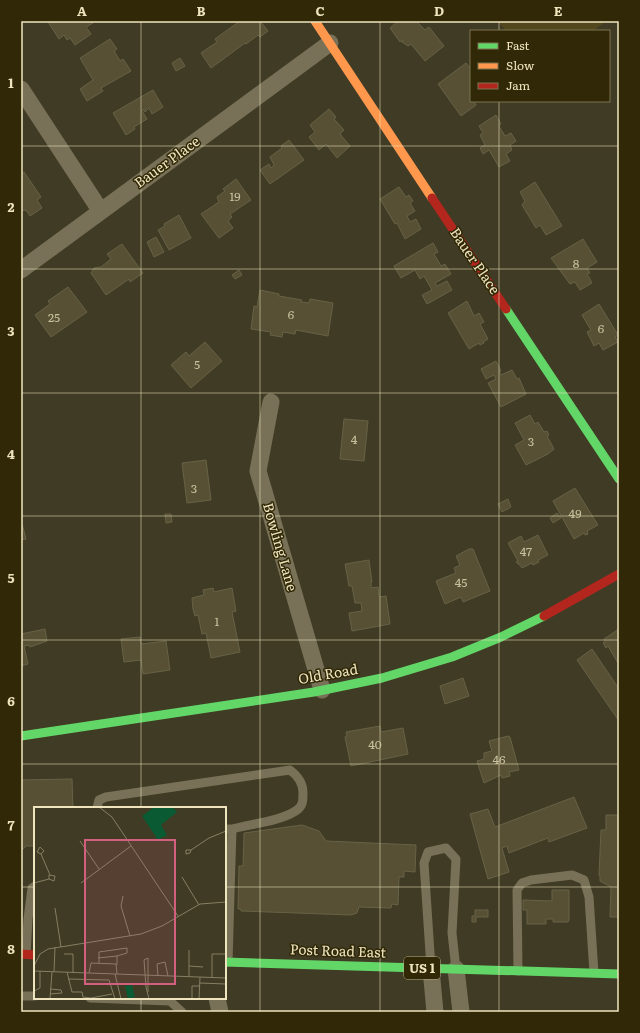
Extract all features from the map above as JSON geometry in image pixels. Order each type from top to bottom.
[{"type":"street","name":"Bauer Place","points":[[315,21],[619,479]]},
{"type":"street","name":"Bauer Place","points":[[21,270],[100,210],[330,43]]},
{"type":"street","points":[[21,89],[100,210]]},
{"type":"street","name":"Bowling Lane","points":[[271,402],[258,472],[322,690]]},
{"type":"street","name":"Old Road","points":[[21,736],[372,681],[457,656],[548,615],[619,574]]},
{"type":"street","name":"Post Road East","points":[[226,962],[619,974]]},
{"type":"street","points":[[431,968],[435,1012]]},
{"type":"street","points":[[456,969],[461,1012]]},
{"type":"street","points":[[218,999],[220,1012]]},
{"type":"lane","points":[[97,807],[99,800],[106,797],[290,770],[298,776],[303,789],[303,802],[298,810],[281,817],[228,829],[226,962]]},
{"type":"lane","points":[[431,968],[424,863],[428,852],[446,848],[456,859],[452,934],[456,969]]},
{"type":"lane","points":[[518,971],[516,890],[522,883],[531,880],[572,875],[584,880],[589,897],[594,973]]},
{"type":"lane","points":[[28,954],[28,919],[32,888],[34,887]]},
{"type":"lane","points":[[21,996],[34,996]]},
{"type":"lane","points":[[130,999],[170,1000],[182,1012]]},
{"type":"shaded area","points":[[498,21],[606,21],[594,30],[505,30]]},
{"type":"building","points":[[92,21],[93,23],[86,27],[91,34],[75,45],[70,38],[67,40],[64,35],[59,39],[48,22]]},
{"type":"building","points":[[240,21],[260,21],[268,31],[260,37],[258,35],[246,44],[245,43],[211,68],[201,53],[217,42],[215,39]]},
{"type":"building","points":[[398,21],[420,21],[418,23],[425,30],[429,27],[444,46],[425,61],[411,44],[408,46],[402,42],[403,40],[400,42],[390,28]]},
{"type":"building","points":[[110,39],[117,49],[114,51],[120,61],[123,59],[131,71],[101,88],[103,91],[87,101],[80,89],[93,80],[80,58]]},
{"type":"building","points":[[180,58],[185,66],[176,71],[172,63]]},
{"type":"building","points":[[466,63],[470,68],[470,102],[474,102],[476,105],[461,116],[438,84]]},
{"type":"building","points":[[153,90],[163,107],[152,114],[149,108],[145,112],[144,110],[142,111],[147,119],[134,127],[135,129],[126,135],[113,113]]},
{"type":"building","points":[[329,109],[336,117],[334,119],[344,130],[340,134],[350,146],[337,158],[326,144],[319,150],[309,137],[315,132],[310,125]]},
{"type":"building","points":[[496,115],[501,124],[499,126],[505,136],[511,133],[516,141],[510,145],[512,150],[506,154],[510,161],[499,167],[489,150],[483,154],[480,148],[485,145],[480,135],[483,133],[479,126]]},
{"type":"building","points":[[289,140],[304,160],[270,184],[260,170],[269,164],[271,168],[274,165],[270,157],[282,148],[281,146]]},
{"type":"building","points":[[24,172],[41,197],[37,200],[42,208],[30,216],[26,210],[21,211],[21,174]]},
{"type":"building","points":[[236,179],[251,200],[230,214],[232,217],[228,221],[233,228],[219,238],[201,214],[219,202],[217,197],[225,191],[223,189]]},
{"type":"building","points":[[535,182],[562,226],[546,235],[540,225],[536,228],[522,205],[525,201],[520,192]]},
{"type":"building","points":[[399,187],[406,197],[409,195],[413,201],[410,203],[415,211],[407,216],[410,222],[416,219],[421,229],[405,239],[397,223],[395,224],[380,199]]},
{"type":"building","points":[[179,215],[191,238],[169,250],[158,230],[165,226],[164,224]]},
{"type":"building","points":[[156,237],[164,252],[154,257],[147,242]]},
{"type":"building","points":[[583,239],[597,262],[587,268],[590,273],[587,274],[592,283],[580,290],[575,282],[570,284],[551,258]]},
{"type":"building","points":[[433,243],[438,252],[434,254],[441,266],[445,264],[451,274],[435,283],[437,286],[447,281],[452,290],[427,304],[422,295],[432,290],[424,276],[420,279],[415,270],[401,278],[394,266]]},
{"type":"building","points":[[122,244],[143,273],[130,282],[129,279],[106,295],[91,273],[94,268],[101,267],[111,259],[107,254]]},
{"type":"building","points":[[239,270],[242,275],[235,279],[232,275]]},
{"type":"building","points":[[68,287],[87,312],[51,337],[35,315],[50,304],[48,301]]},
{"type":"building","points":[[260,290],[279,294],[279,296],[302,300],[301,302],[309,303],[310,299],[333,303],[328,336],[296,330],[295,334],[283,332],[282,337],[270,335],[271,332],[251,329],[254,306],[257,307]]},
{"type":"building","points":[[467,301],[474,316],[479,313],[484,322],[480,324],[488,339],[483,342],[484,343],[480,345],[479,343],[469,349],[448,313]]},
{"type":"building","points":[[599,304],[618,335],[615,337],[618,342],[603,350],[599,343],[594,346],[587,332],[591,330],[582,315]]},
{"type":"building","points":[[205,342],[222,361],[191,388],[171,365],[186,352],[189,356]]},
{"type":"building","points":[[496,361],[501,371],[499,371],[501,375],[512,370],[517,379],[519,378],[526,394],[501,407],[488,383],[496,379],[494,375],[486,379],[481,369]]},
{"type":"building","points":[[530,415],[535,424],[538,422],[544,432],[547,431],[549,435],[547,436],[554,449],[548,454],[526,465],[515,445],[524,440],[515,423]]},
{"type":"building","points":[[344,419],[368,421],[364,461],[340,459]]},
{"type":"building","points":[[206,460],[211,500],[187,503],[182,463]]},
{"type":"building","points":[[575,488],[598,525],[587,531],[588,534],[585,535],[584,533],[574,539],[553,501]]},
{"type":"building","points":[[508,499],[511,507],[502,512],[498,504]]},
{"type":"building","points":[[557,513],[561,518],[553,523],[550,518]]},
{"type":"building","points":[[165,514],[171,514],[172,522],[166,523]]},
{"type":"building","points":[[21,520],[26,539],[21,540]]},
{"type":"building","points":[[538,535],[548,555],[538,560],[539,562],[533,565],[532,563],[522,568],[516,562],[518,561],[508,543],[521,536],[524,542]]},
{"type":"building","points":[[469,549],[473,549],[490,591],[463,602],[461,597],[445,604],[436,581],[456,573],[454,568],[460,565],[456,556]]},
{"type":"building","points":[[369,560],[372,582],[371,588],[378,587],[379,597],[386,596],[390,624],[352,631],[349,613],[362,611],[361,603],[355,603],[352,586],[349,586],[345,564]]},
{"type":"building","points":[[213,588],[214,592],[232,588],[236,611],[232,612],[240,652],[211,658],[206,633],[202,634],[198,615],[195,616],[193,609],[192,598],[204,595],[203,590]]},
{"type":"building","points":[[45,629],[47,641],[30,647],[29,645],[24,646],[28,664],[21,666],[21,634]]},
{"type":"building","points":[[619,629],[618,663],[608,646],[606,648],[603,643],[605,642],[604,639]]},
{"type":"building","points":[[140,637],[141,644],[166,641],[170,670],[143,674],[141,660],[124,662],[121,639]]},
{"type":"building","points":[[592,649],[619,689],[619,721],[577,660]]},
{"type":"building","points":[[463,678],[469,696],[445,704],[440,686]]},
{"type":"building","points":[[380,726],[381,732],[403,728],[408,754],[351,766],[345,737],[347,736],[346,732]]},
{"type":"building","points":[[508,736],[510,737],[519,770],[509,772],[510,776],[502,778],[501,775],[484,783],[477,761],[484,759],[484,753],[492,751],[489,741]]},
{"type":"building","points":[[72,779],[73,807],[34,807],[34,846],[26,846],[21,851],[21,780]]},
{"type":"building","points":[[574,797],[587,828],[549,842],[548,838],[509,853],[507,846],[502,848],[509,872],[488,879],[470,814],[488,809],[495,827]]},
{"type":"building","points":[[606,815],[619,815],[619,917],[610,917],[611,887],[600,881],[599,875],[601,830],[606,830]]},
{"type":"building","points":[[302,825],[319,831],[326,841],[416,845],[415,872],[404,871],[404,877],[399,877],[398,905],[392,904],[391,908],[359,907],[357,913],[351,915],[241,911],[241,909],[238,909],[239,866],[243,866],[244,833]]},
{"type":"building","points":[[552,890],[569,890],[568,922],[553,922],[553,919],[546,919],[546,924],[527,924],[527,910],[523,910],[523,900],[552,901]]},
{"type":"building","points":[[475,910],[488,910],[488,917],[476,917],[476,922],[472,922],[472,916],[475,916]]},
{"type":"traffic: fast","points":[[506,309],[619,479]]},
{"type":"traffic: fast","points":[[21,736],[314,692],[382,678],[452,657],[501,637],[544,616]]},
{"type":"traffic: fast","points":[[226,962],[619,974]]},
{"type":"traffic: slow","points":[[315,21],[432,198]]},
{"type":"traffic: jam","points":[[432,198],[506,309]]},
{"type":"traffic: jam","points":[[544,616],[619,574]]},
{"type":"traffic: jam","points":[[21,954],[34,955]]}]
